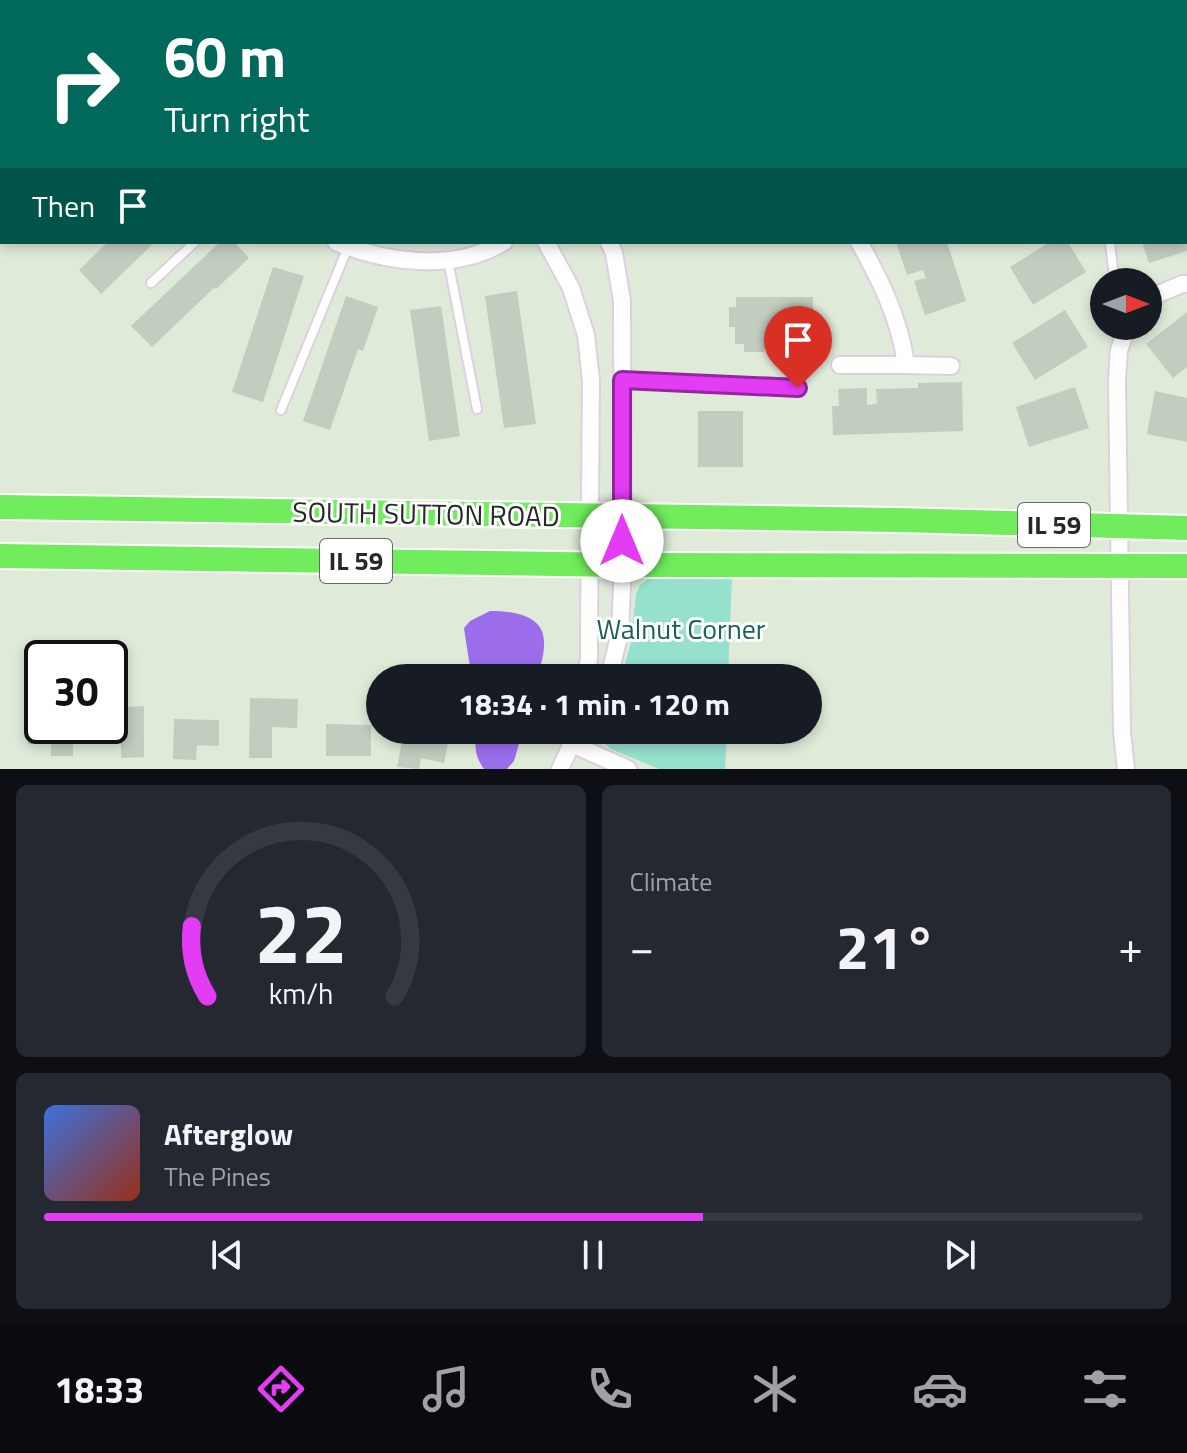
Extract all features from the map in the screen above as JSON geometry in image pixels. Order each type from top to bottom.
[{"type":"main road","name":"SOUTH SUTTON ROAD","points":[[0,507],[897,520],[1120,546],[1187,566]]},
{"type":"main road","name":"SOUTH SUTTON ROAD","points":[[0,556],[623,565],[1120,546],[1187,528]]},
{"type":"street","points":[[342,244],[372,255],[405,260],[448,259],[473,254],[484,246]]},
{"type":"street","points":[[547,244],[571,288],[586,335],[591,381],[588,664]]},
{"type":"street","points":[[610,244],[622,301],[623,565],[620,632],[612,664]]},
{"type":"street","points":[[860,244],[891,304],[904,344],[906,365]]},
{"type":"street","points":[[1162,293],[1187,284]]},
{"type":"street","points":[[1123,340],[1117,381],[1122,732],[1126,769]]},
{"type":"street","points":[[840,365],[951,366]]},
{"type":"street","points":[[591,381],[622,380]]},
{"type":"street","points":[[560,769],[572,744]]},
{"type":"street","points":[[587,744],[628,769]]},
{"type":"lane","points":[[151,283],[193,244]]},
{"type":"lane","points":[[281,410],[342,244]]},
{"type":"lane","points":[[1110,244],[1113,268]]},
{"type":"lane","points":[[448,259],[477,409]]},
{"type":"lane","points":[[622,380],[798,388]]},
{"type":"path","points":[[607,747],[611,744]]},
{"type":"green space","name":"Walnut Corner","points":[[661,576],[732,576],[729,664],[625,664],[631,643],[636,594],[640,585]]},
{"type":"green space","points":[[605,744],[726,744],[725,769],[659,769]]},
{"type":"shaded area","points":[[490,611],[518,614],[534,621],[543,635],[541,664],[470,664],[464,628],[470,621]]},
{"type":"shaded area","points":[[476,744],[519,744],[514,761],[507,769],[484,769]]},
{"type":"building","points":[[106,244],[153,244],[101,294],[79,270]]},
{"type":"building","points":[[218,244],[236,244],[249,258],[152,347],[131,326]]},
{"type":"building","points":[[897,244],[948,244],[966,301],[925,315],[914,281],[926,278],[923,270],[907,275]]},
{"type":"building","points":[[1047,244],[1069,244],[1086,272],[1033,305],[1010,267]]},
{"type":"building","points":[[1143,244],[1187,244],[1187,251],[1149,263]]},
{"type":"building","points":[[273,267],[304,276],[263,402],[232,392]]},
{"type":"building","points":[[517,291],[536,424],[504,428],[485,296]]},
{"type":"building","points":[[346,296],[378,307],[363,351],[358,349],[330,430],[303,421]]},
{"type":"building","points":[[736,297],[813,297],[813,344],[765,344],[765,352],[744,352],[744,344],[735,344],[735,327],[729,327],[729,307],[736,307]]},
{"type":"building","points":[[441,306],[460,436],[429,441],[410,310]]},
{"type":"building","points":[[1065,310],[1088,347],[1035,380],[1012,343]]},
{"type":"building","points":[[1187,312],[1187,367],[1173,378],[1146,344],[1151,340],[1162,340],[1162,332]]},
{"type":"building","points":[[962,382],[963,431],[833,435],[832,406],[839,406],[838,389],[867,388],[867,405],[877,404],[876,389],[918,388],[918,383]]},
{"type":"building","points":[[1075,387],[1089,428],[1029,447],[1016,407]]},
{"type":"building","points":[[1155,391],[1187,398],[1187,442],[1147,434]]},
{"type":"building","points":[[698,411],[743,411],[743,467],[698,467]]},
{"type":"building","points":[[250,698],[298,699],[297,728],[272,727],[272,758],[249,758]]},
{"type":"building","points":[[144,706],[144,757],[121,758],[121,744],[128,744],[128,707]]},
{"type":"building","points":[[174,719],[219,720],[219,746],[197,745],[196,760],[173,759]]},
{"type":"building","points":[[326,724],[366,725],[366,744],[371,744],[371,756],[326,756]]},
{"type":"building","points":[[51,744],[73,744],[73,756],[51,756]]},
{"type":"building","points":[[401,744],[448,744],[444,763],[421,758],[419,769],[397,767]]},
{"type":"route","points":[[622,541],[622,380],[798,388]]}]
